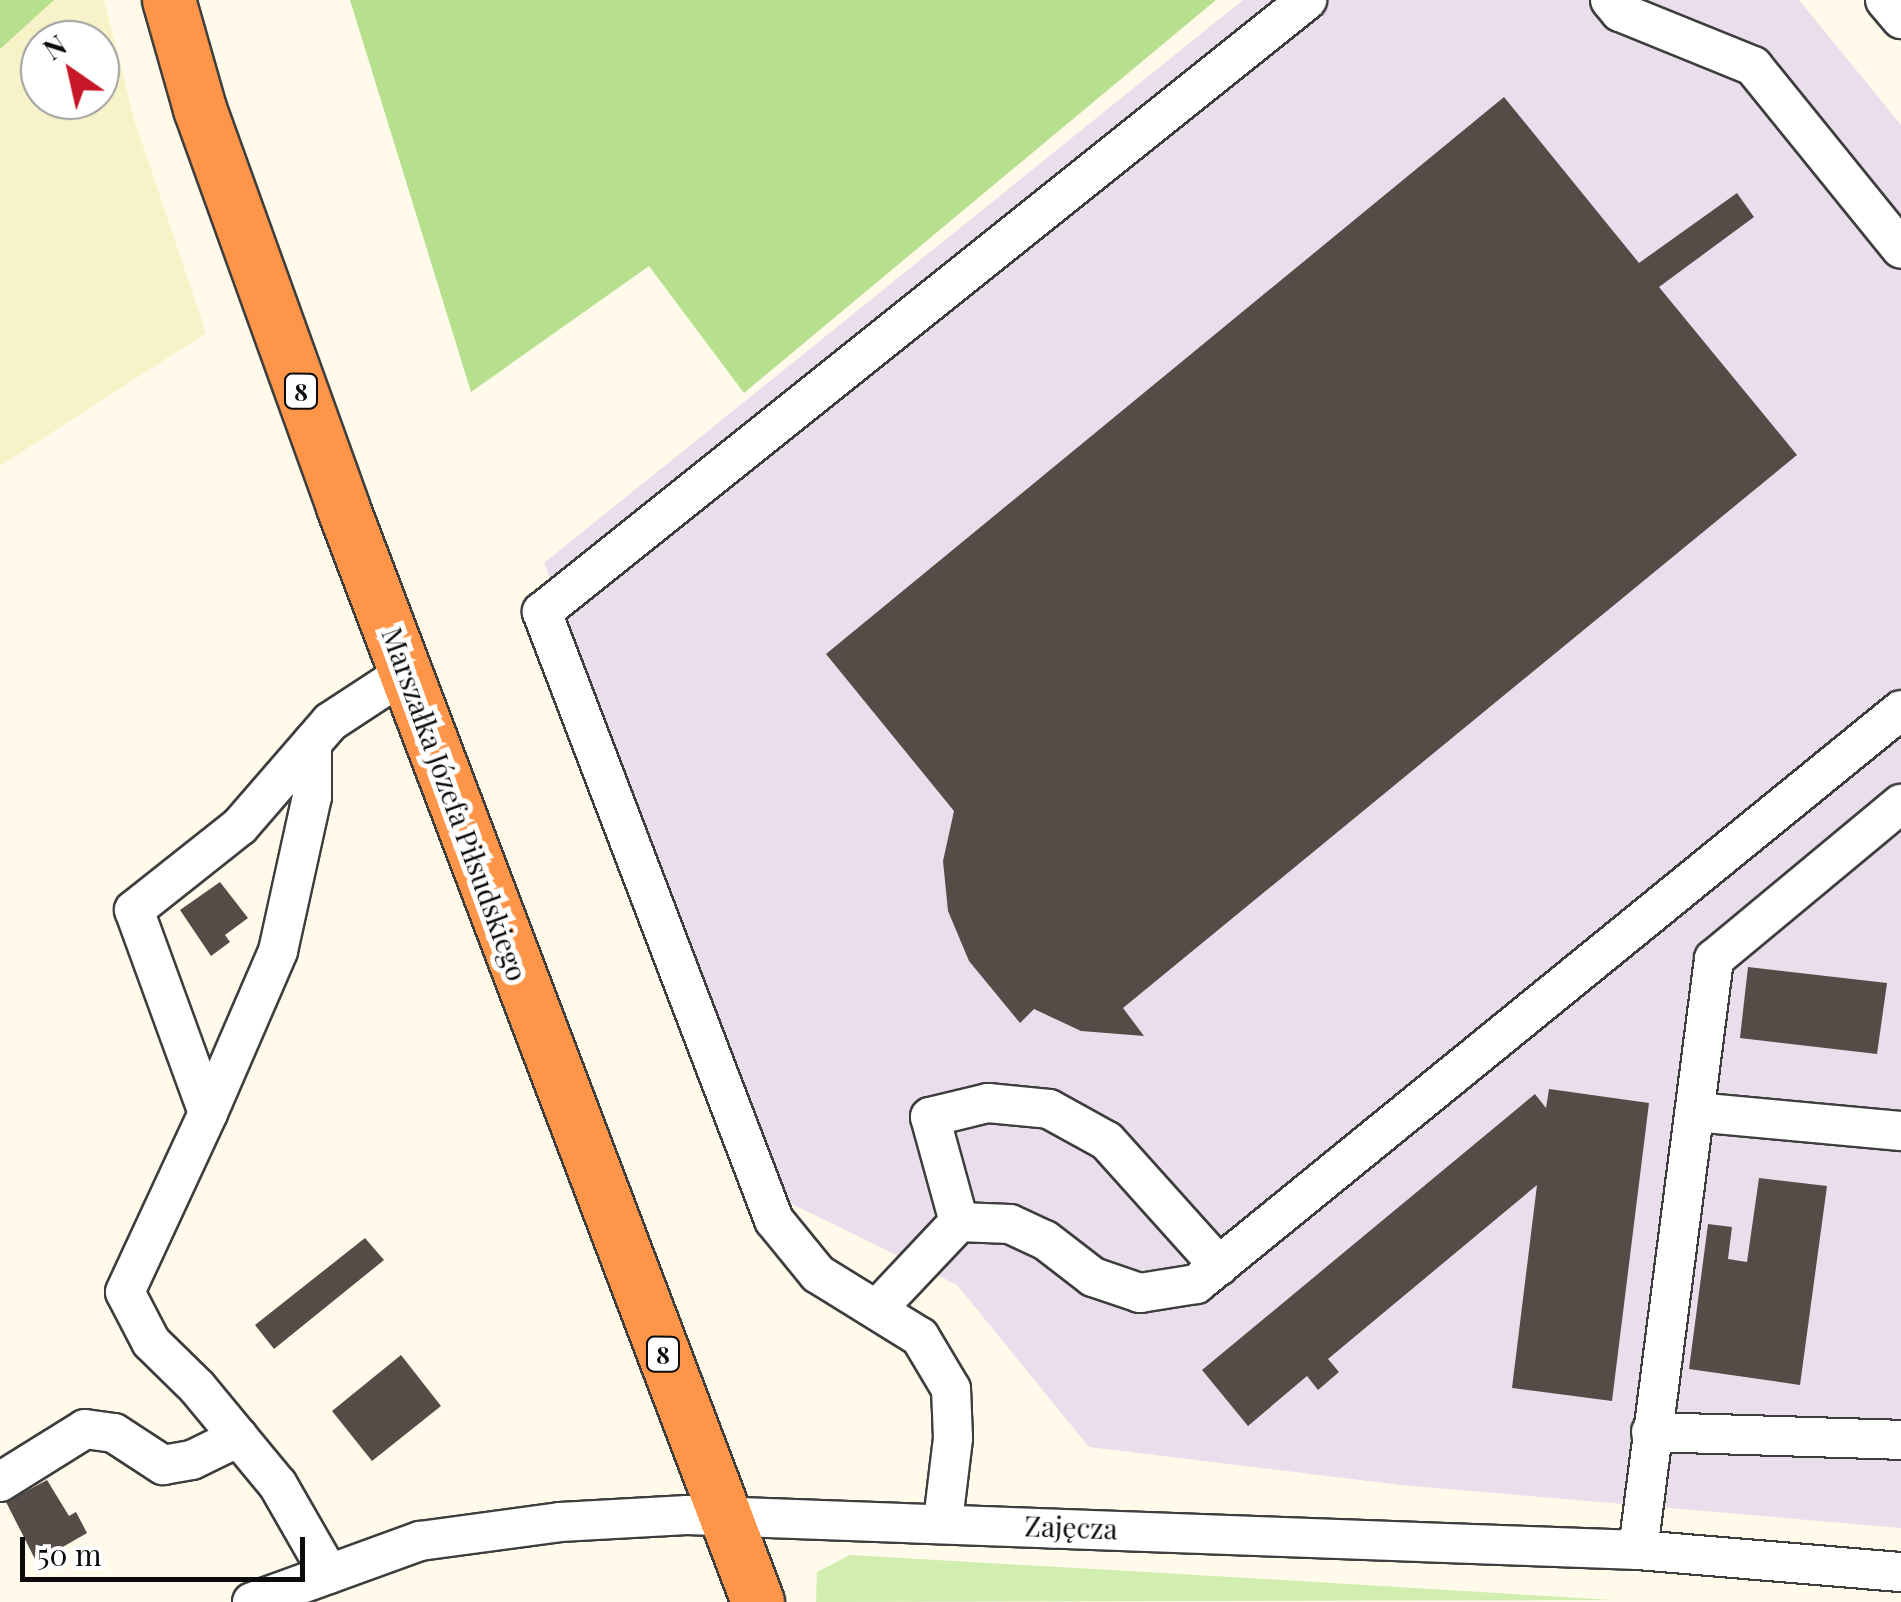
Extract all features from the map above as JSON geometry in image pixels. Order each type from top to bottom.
[{"type":"highway","name":"Marszałka Józefa Piłsudskiego","points":[[168,0],[200,109],[406,672],[598,1190],[758,1602]]},
{"type":"street","points":[[943,1522],[952,1438],[951,1389],[920,1337],[818,1274],[774,1220],[542,612],[1307,0]]},
{"type":"street","points":[[1610,0],[1620,12],[1753,66],[1901,249]]},
{"type":"street","points":[[1885,0],[1901,20]]},
{"type":"street","points":[[208,1113],[134,910],[240,826],[330,722],[406,672]]},
{"type":"street","points":[[878,1308],[960,1222],[1010,1224],[1045,1240],[1093,1278],[1140,1293],[1196,1284],[1901,710]]},
{"type":"street","points":[[312,743],[312,797],[278,951],[125,1292],[151,1342],[197,1386],[278,1484],[328,1574]]},
{"type":"street","points":[[1638,1550],[1714,959],[1899,811]]},
{"type":"street","points":[[960,1222],[930,1117],[988,1103],[1049,1109],[1107,1141],[1219,1266]]},
{"type":"street","points":[[1695,1112],[1901,1130]]},
{"type":"street","points":[[0,1482],[85,1430],[114,1433],[163,1465],[192,1460],[239,1437]]},
{"type":"street","points":[[1651,1432],[1901,1440]]},
{"type":"street","name":"Zajęcza","points":[[252,1602],[438,1538],[560,1522],[687,1515],[1638,1550],[1901,1572]]},
{"type":"shaded area","points":[[0,0],[104,0],[109,20],[20,20],[20,120],[120,120],[120,63],[134,119],[206,333],[0,466]]},
{"type":"shaded area","points":[[1243,0],[1799,0],[1901,125],[1901,1528],[1401,1485],[1089,1447],[957,1285],[790,1203],[544,563]]},
{"type":"green space","points":[[0,0],[54,0],[32,20],[20,20],[20,31],[0,49]]},
{"type":"green space","points":[[350,0],[1216,0],[744,393],[649,266],[471,392]]},
{"type":"green space","points":[[850,1555],[1613,1600],[816,1602],[817,1572]]},
{"type":"building","points":[[1504,97],[1639,263],[1737,193],[1754,217],[1659,287],[1797,455],[1123,1008],[1144,1036],[1081,1031],[1034,1009],[1020,1023],[969,961],[948,911],[943,861],[954,811],[826,654]]},
{"type":"building","points":[[220,882],[248,918],[225,935],[230,942],[211,956],[180,910]]},
{"type":"building","points":[[1748,967],[1887,983],[1877,1054],[1740,1038]]},
{"type":"building","points":[[1549,1089],[1649,1103],[1612,1401],[1512,1388],[1537,1185],[1328,1359],[1339,1372],[1318,1390],[1307,1376],[1248,1426],[1202,1370],[1535,1094],[1546,1108]]},
{"type":"building","points":[[1759,1178],[1827,1186],[1800,1385],[1689,1369],[1708,1224],[1732,1227],[1728,1259],[1747,1262]]},
{"type":"building","points":[[365,1238],[384,1260],[274,1349],[255,1325]]},
{"type":"building","points":[[401,1355],[441,1406],[372,1461],[332,1411]]},
{"type":"building","points":[[47,1480],[69,1516],[76,1512],[87,1533],[61,1548],[63,1553],[48,1561],[45,1555],[36,1561],[6,1502]]}]
